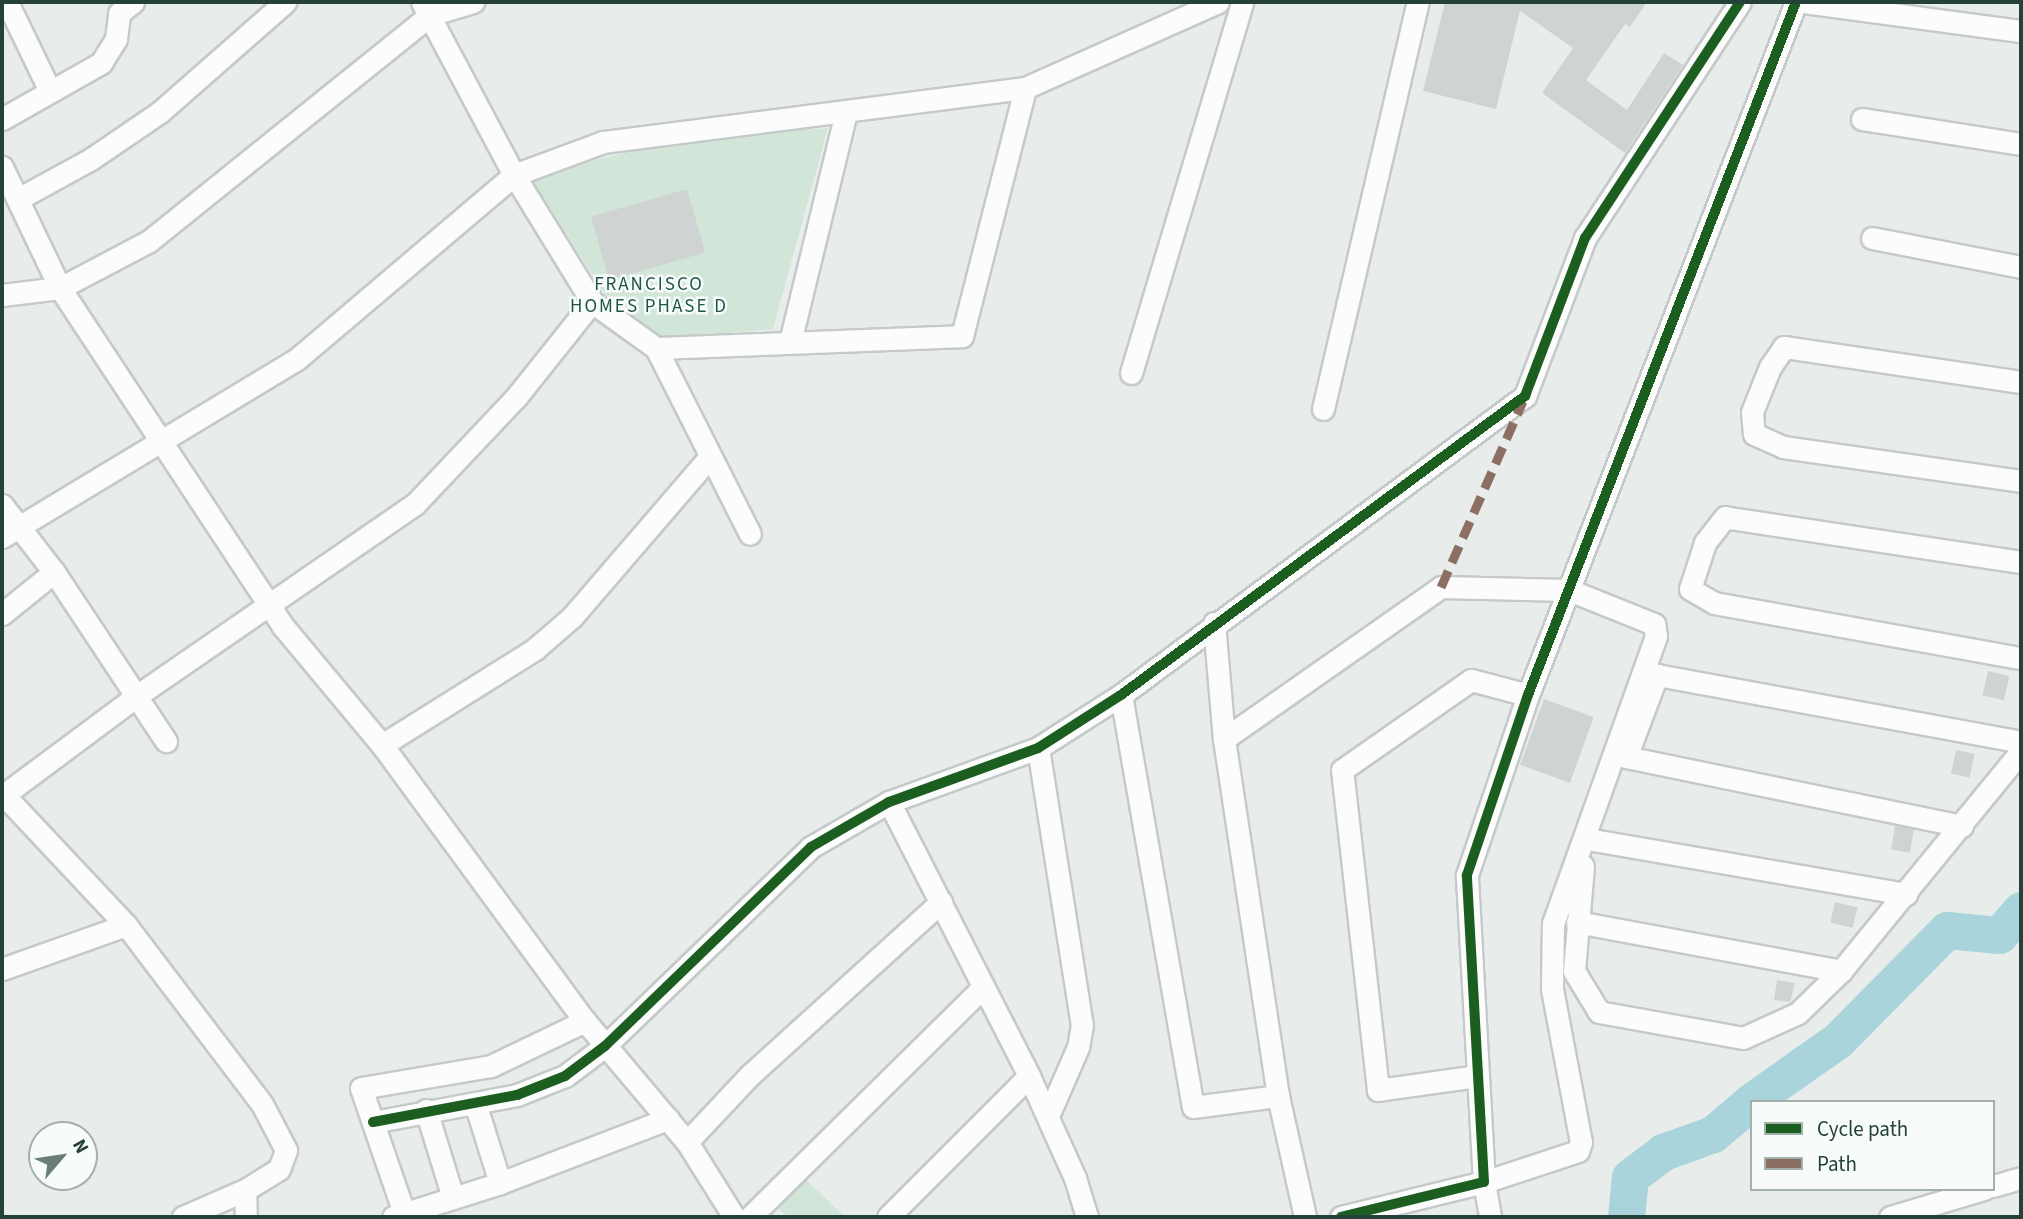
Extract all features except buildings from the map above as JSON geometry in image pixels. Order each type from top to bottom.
[{"type":"street","points":[[7,2],[50,91]]},
{"type":"street","points":[[18,200],[92,159],[160,112],[285,2]]},
{"type":"street","points":[[2,295],[60,288],[149,241],[426,8],[473,2]]},
{"type":"street","points":[[2,537],[297,359],[514,175],[603,142],[1025,88],[1218,2]]},
{"type":"street","points":[[1131,373],[1242,2]]},
{"type":"street","points":[[1323,409],[1418,2]]},
{"type":"street","points":[[373,1122],[542,1087],[605,1046],[811,847],[889,802],[1038,748],[1121,695],[1214,623],[1525,396],[1586,238],[1740,2]]},
{"type":"street","points":[[1490,1217],[1484,1182],[1467,875],[1528,695],[1796,2]]},
{"type":"street","points":[[1804,2],[2021,31]]},
{"type":"street","points":[[2,119],[101,63],[116,39],[122,5]]},
{"type":"street","points":[[426,8],[514,175],[592,302],[656,348],[709,458],[750,534]]},
{"type":"street","points":[[656,348],[961,336],[1025,88]]},
{"type":"street","points":[[790,342],[846,113]]},
{"type":"street","points":[[1862,118],[2021,144]]},
{"type":"street","points":[[2,167],[60,288],[269,604],[382,746],[585,1021],[687,1142],[734,1217]]},
{"type":"street","points":[[1872,238],[2021,267]]},
{"type":"street","points":[[183,1217],[245,1190],[279,1169],[286,1150],[279,1130],[126,925],[4,794],[138,695],[415,504],[517,396],[592,302]]},
{"type":"street","points":[[2021,382],[1784,347],[1770,367],[1752,412],[1754,434],[1783,447],[2021,481]]},
{"type":"street","points":[[382,746],[535,649],[572,617],[709,458]]},
{"type":"street","points":[[2,505],[54,572],[166,741]]},
{"type":"street","points":[[2021,562],[1725,517],[1704,544],[1690,589],[1714,603],[2021,657]]},
{"type":"street","points":[[2,614],[54,572]]},
{"type":"street","points":[[1224,740],[1441,587],[1569,590],[1654,624],[1656,636],[1553,923],[1552,989],[1581,1142],[1578,1151],[1484,1182],[1341,1217]]},
{"type":"street","points":[[1214,623],[1224,740],[1278,1096],[1305,1217]]},
{"type":"street","points":[[2021,742],[1657,676],[1582,869],[1574,971],[1599,1012],[1705,1035],[1743,1038],[1782,1024],[1841,971],[2021,751]]},
{"type":"street","points":[[1477,1076],[1378,1090],[1342,770],[1471,680],[1528,695]]},
{"type":"street","points":[[1121,695],[1194,1107],[1278,1096]]},
{"type":"street","points":[[1038,748],[1082,1024],[1078,1047],[1048,1116]]},
{"type":"street","points":[[1626,757],[1962,826]]},
{"type":"street","points":[[889,802],[1029,1076],[1048,1116],[1087,1217]]},
{"type":"street","points":[[1593,840],[1906,894]]},
{"type":"street","points":[[687,1142],[750,1075],[941,902]]},
{"type":"street","points":[[1577,922],[1841,971]]},
{"type":"street","points":[[2,968],[126,925]]},
{"type":"street","points":[[750,1217],[984,987]]},
{"type":"street","points":[[585,1021],[491,1066],[361,1087],[399,1215],[500,1183],[668,1119]]},
{"type":"street","points":[[888,1217],[1029,1076]]},
{"type":"street","points":[[475,1103],[500,1183]]},
{"type":"street","points":[[426,1111],[453,1198]]},
{"type":"street","points":[[1995,1185],[2021,1178]]},
{"type":"street","points":[[245,1190],[246,1217]]},
{"type":"street","points":[[1890,1217],[1977,1191]]},
{"type":"green space","points":[[828,128],[773,329],[653,340],[609,301],[530,176],[683,139]]},
{"type":"green space","points":[[801,1175],[845,1217],[787,1217],[774,1205]]},
{"type":"waterway","points":[[1753,1100],[1838,1040],[1947,930],[1999,935],[2021,910]]},
{"type":"waterway","points":[[1626,1217],[1630,1177],[1663,1152],[1713,1134],[1750,1103]]},
{"type":"marked path","points":[[1441,587],[1523,401]]},
{"type":"cycle path","points":[[373,1122],[517,1095],[565,1076],[605,1046],[811,847],[889,802],[1038,748],[1121,695],[1525,396],[1585,238],[1740,2]]},
{"type":"cycle path","points":[[1341,1217],[1484,1182],[1467,875],[1528,695],[1796,2]]},
{"type":"district","name":"FRANCISCO HOMES PHASE D","points":[[649,296]]}]
